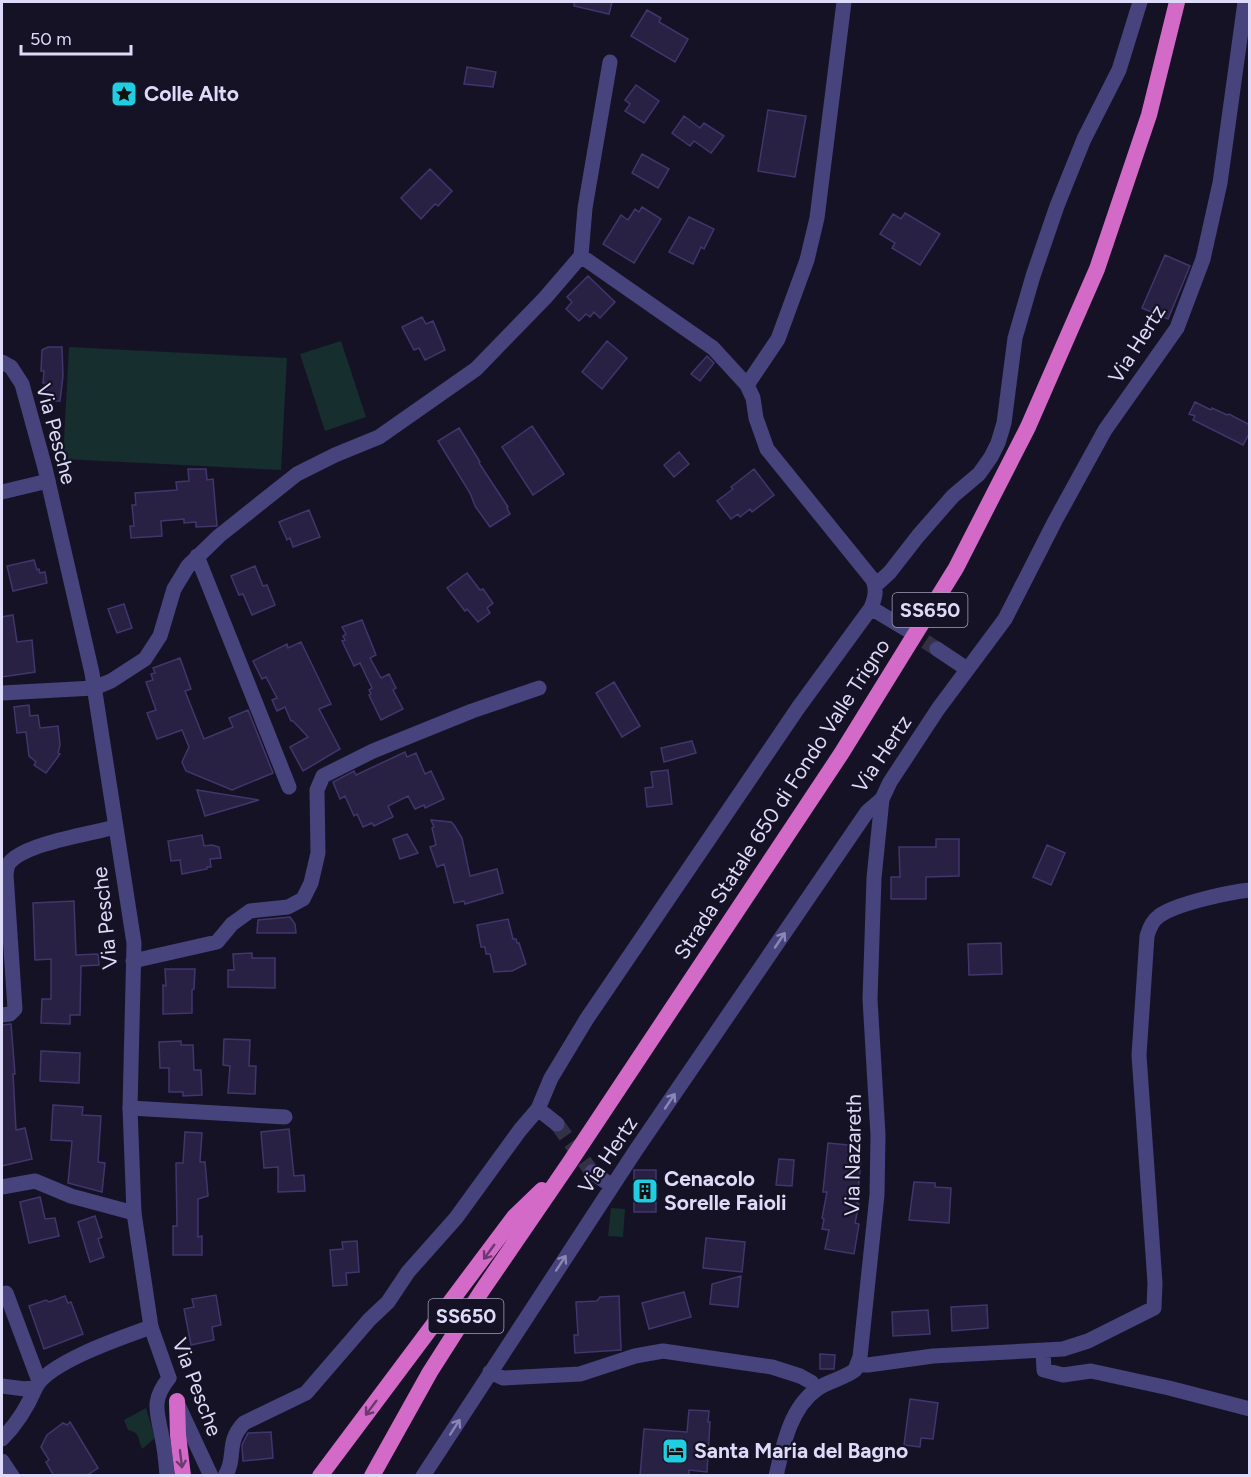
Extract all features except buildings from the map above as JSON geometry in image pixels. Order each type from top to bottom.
[{"type":"highway","name":"Strada Statale 650 di Fondo Valle Trigno","points":[[372,1476],[430,1372],[481,1292],[841,754],[956,568],[1028,427],[1097,268],[1149,115],[1178,2]]},
{"type":"highway","points":[[320,1476],[514,1217],[570,1162]]},
{"type":"highway","points":[[177,1401],[183,1476]]},
{"type":"street","points":[[747,385],[778,339],[807,260],[815,228],[844,2]]},
{"type":"street","points":[[875,586],[890,572],[953,496],[979,474],[998,443],[1004,423],[1014,338],[1033,276],[1057,206],[1084,139],[1119,70],[1140,2]]},
{"type":"street","name":"Via Hertz","points":[[423,1476],[612,1185],[867,812],[882,799],[890,782],[967,669],[1005,620],[1055,521],[1105,430],[1177,328],[1203,259],[1220,183],[1245,2]]},
{"type":"street","points":[[2,693],[94,688],[111,681],[145,659],[160,636],[174,589],[188,566],[219,536],[297,474],[335,454],[379,437],[476,369],[545,298],[581,256],[585,208],[610,62]]},
{"type":"street","points":[[225,1476],[229,1469],[233,1437],[237,1430],[244,1423],[306,1393],[369,1320],[388,1302],[408,1272],[456,1218],[538,1109],[550,1078],[586,1020],[793,714],[871,608],[876,596],[873,580],[767,449],[756,418],[753,398],[747,385],[713,348],[581,256]]},
{"type":"street","name":"Via Pesche","points":[[2,362],[11,367],[22,384],[48,481],[94,688],[134,943],[130,1108],[134,1212],[151,1327],[177,1401],[211,1476]]},
{"type":"street","points":[[2,492],[48,481]]},
{"type":"street","points":[[198,556],[289,787]]},
{"type":"street","points":[[871,608],[906,629]]},
{"type":"street","points":[[938,649],[967,669]]},
{"type":"street","points":[[133,961],[217,942],[232,924],[250,911],[288,907],[303,899],[311,883],[318,853],[317,790],[324,777],[373,751],[472,711],[539,688]]},
{"type":"street","name":"Via Nazareth","points":[[857,1365],[860,1357],[877,1195],[878,1135],[870,999],[874,878],[882,799]]},
{"type":"street","points":[[2,1015],[10,1014],[15,1008],[6,874],[8,863],[17,855],[34,847],[116,827]]},
{"type":"street","points":[[776,1476],[790,1425],[802,1404],[817,1389],[850,1374],[857,1365],[933,1356],[1063,1349],[1088,1341],[1154,1308],[1155,1283],[1139,1055],[1147,936],[1150,926],[1157,917],[1170,910],[1231,891],[1250,890]]},
{"type":"street","points":[[130,1108],[285,1117]]},
{"type":"street","points":[[538,1109],[557,1124]]},
{"type":"street","points":[[592,1172],[612,1185]]},
{"type":"street","points":[[2,1187],[35,1181],[71,1196],[134,1212]]},
{"type":"street","points":[[2,1439],[16,1424],[29,1404],[37,1384],[6,1293]]},
{"type":"street","points":[[2,1386],[25,1389],[37,1384],[57,1368],[101,1345],[151,1327]]},
{"type":"street","points":[[490,1372],[503,1378],[580,1374],[635,1356],[663,1351],[772,1367],[800,1376],[811,1382],[817,1389]]},
{"type":"street","points":[[1043,1351],[1044,1370],[1063,1375],[1091,1371],[1250,1409]]},
{"type":"street","points":[[167,1476],[156,1413],[157,1398],[169,1378]]},
{"type":"street","points":[[2,1461],[12,1476]]},
{"type":"green space","points":[[341,341],[366,417],[325,431],[300,354]]},
{"type":"green space","points":[[69,347],[287,358],[281,470],[63,459]]},
{"type":"green space","points":[[611,1208],[625,1209],[623,1237],[608,1236]]},
{"type":"green space","points":[[146,1408],[155,1438],[142,1449],[137,1434],[128,1430],[124,1420]]},
{"type":"tunnel","points":[[906,629],[937,649]]},
{"type":"tunnel","points":[[557,1124],[592,1172]]},
{"type":"place","name":"Colle Alto","points":[[124,94]]},
{"type":"place","name":"Cenacolo Sorelle Faioli","points":[[645,1191]]},
{"type":"place","name":"Santa Maria del Bagno","points":[[675,1451]]}]
